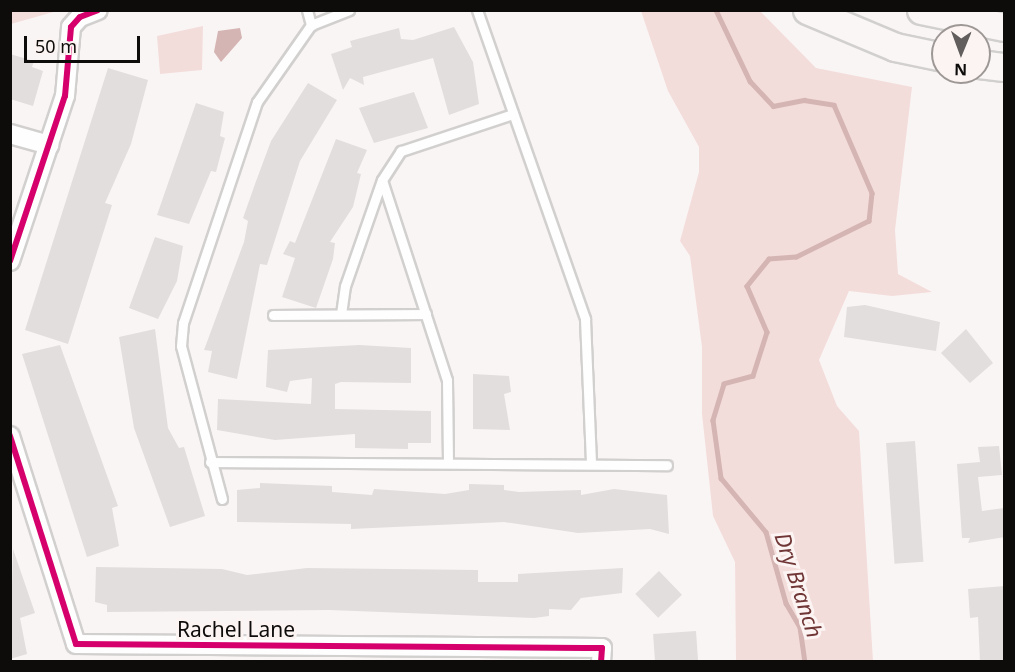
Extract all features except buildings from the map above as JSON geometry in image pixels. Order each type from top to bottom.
[{"type":"main road","points":[[807,10],[895,47],[931,54]]},
{"type":"main road","points":[[921,10],[1005,27]]},
{"type":"street","points":[[10,261],[49,146],[69,74],[71,27],[80,17],[98,10]]},
{"type":"street","points":[[10,134],[49,146]]},
{"type":"street","name":"Rachel Lane","points":[[10,436],[76,644],[602,648],[601,662]]},
{"type":"lane","points":[[307,10],[312,25]]},
{"type":"lane","points":[[222,499],[210,462],[181,346],[183,323],[257,102],[312,25],[334,13],[349,10]]},
{"type":"lane","points":[[477,10],[585,319],[591,464]]},
{"type":"lane","points":[[340,314],[382,180],[401,151],[513,114]]},
{"type":"lane","points":[[382,180],[447,380],[448,462]]},
{"type":"lane","points":[[273,315],[426,314]]},
{"type":"lane","points":[[210,462],[667,465]]},
{"type":"shaded area","points":[[11,10],[57,10],[57,11],[11,24]]},
{"type":"shaded area","points":[[641,11],[760,11],[816,68],[912,87],[895,230],[898,274],[932,292],[892,296],[849,291],[819,360],[837,406],[859,431],[873,661],[736,661],[735,562],[713,516],[702,414],[702,347],[690,256],[680,241],[699,172],[699,147],[668,91]]},
{"type":"shaded area","points":[[203,26],[202,70],[160,74],[157,36]]},
{"type":"shaded area","points":[[240,28],[242,38],[221,62],[214,52],[218,31]]},
{"type":"waterway","name":"Dry Branch","points":[[716,10],[750,81],[773,106],[804,100],[834,105],[872,193],[869,221],[796,257],[769,259],[747,286],[767,332],[753,376],[724,384],[713,420],[721,478],[766,532],[786,603],[800,627],[805,662]]},
{"type":"cycle path","points":[[10,261],[65,96],[71,27],[80,17],[98,10]]},
{"type":"cycle path","points":[[10,436],[76,644],[602,648],[601,662]]}]
